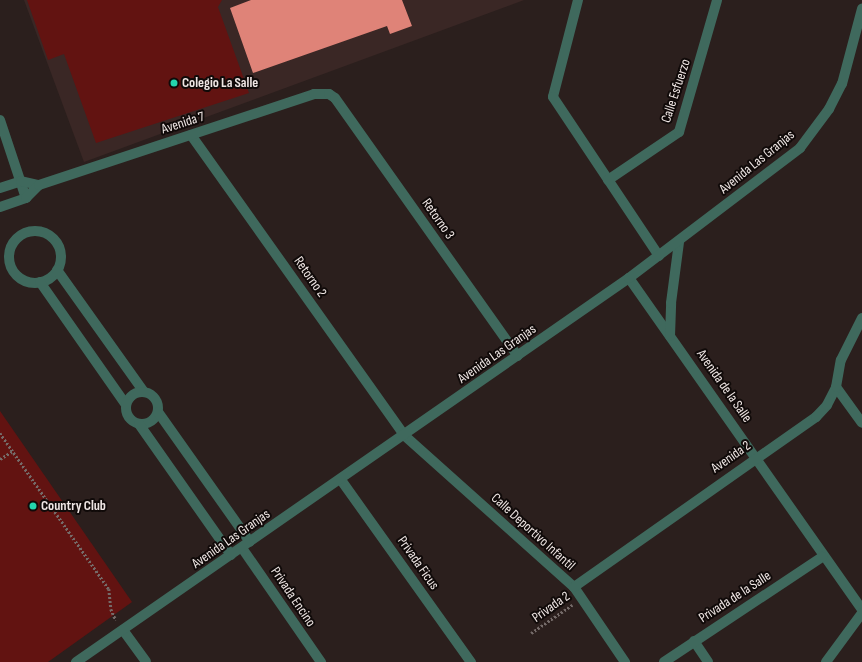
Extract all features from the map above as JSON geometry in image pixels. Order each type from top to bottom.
[{"type":"street","points":[[578,0],[553,97],[659,256]]},
{"type":"street","name":"Calle Esfuerzo","points":[[608,180],[679,132],[717,0]]},
{"type":"street","name":"Avenida Las Granjas","points":[[76,662],[405,436],[630,278],[680,242],[800,148],[815,130],[842,84],[862,9]]},
{"type":"street","name":"Avenida 7","points":[[0,207],[26,198],[39,185],[314,94],[323,92],[335,98]]},
{"type":"street","name":"Retorno 3","points":[[335,98],[518,356]]},
{"type":"street","points":[[0,120],[26,198]]},
{"type":"street","name":"Retorno 2","points":[[191,135],[405,436]]},
{"type":"street","points":[[0,188],[21,181],[39,185]]},
{"type":"street","points":[[42,232],[54,240],[60,253],[57,270],[49,279],[40,282],[21,279],[12,268],[9,254],[20,236],[42,232]]},
{"type":"street","points":[[670,336],[671,304],[680,242]]},
{"type":"street","points":[[57,270],[144,392],[155,398],[158,412],[149,423],[140,424]]},
{"type":"street","name":"Avenida de la Salle","points":[[630,278],[756,456],[822,557],[862,612]]},
{"type":"street","points":[[40,282],[126,405],[129,418],[140,424],[231,555]]},
{"type":"street","name":"Avenida 2","points":[[574,587],[756,456],[816,417],[828,405],[836,387],[841,360],[862,318]]},
{"type":"street","points":[[836,387],[862,423]]},
{"type":"street","points":[[126,405],[134,393],[144,392]]},
{"type":"street","name":"Privada Encino","points":[[158,412],[246,545],[320,662]]},
{"type":"street","name":"Calle Deportivo Infantil","points":[[405,436],[574,587],[626,662]]},
{"type":"street","name":"Privada Ficus","points":[[341,480],[471,662]]},
{"type":"street","name":"Privada de la Salle","points":[[664,662],[822,557]]},
{"type":"street","points":[[826,662],[862,612]]},
{"type":"street","points":[[123,630],[146,662]]},
{"type":"street","points":[[694,641],[708,662]]},
{"type":"path","points":[[0,433],[109,589],[112,613],[123,630]]},
{"type":"path","points":[[0,459],[13,451]]},
{"type":"path","name":"Privada 2","points":[[531,633],[582,598]]},
{"type":"shaded area","name":"Colegio La Salle","points":[[24,0],[524,0],[84,162]]},
{"type":"shaded area","points":[[27,0],[222,0],[218,7],[249,93],[96,143],[64,54],[48,60]]},
{"type":"shaded area","name":"Country Club","points":[[0,411],[132,602],[48,662],[0,662]]},
{"type":"building","points":[[251,0],[402,0],[412,26],[390,34],[387,26],[253,73],[230,8]]},
{"type":"place","name":"Colegio La Salle","points":[[174,83]]},
{"type":"place","name":"Country Club","points":[[33,506]]}]
